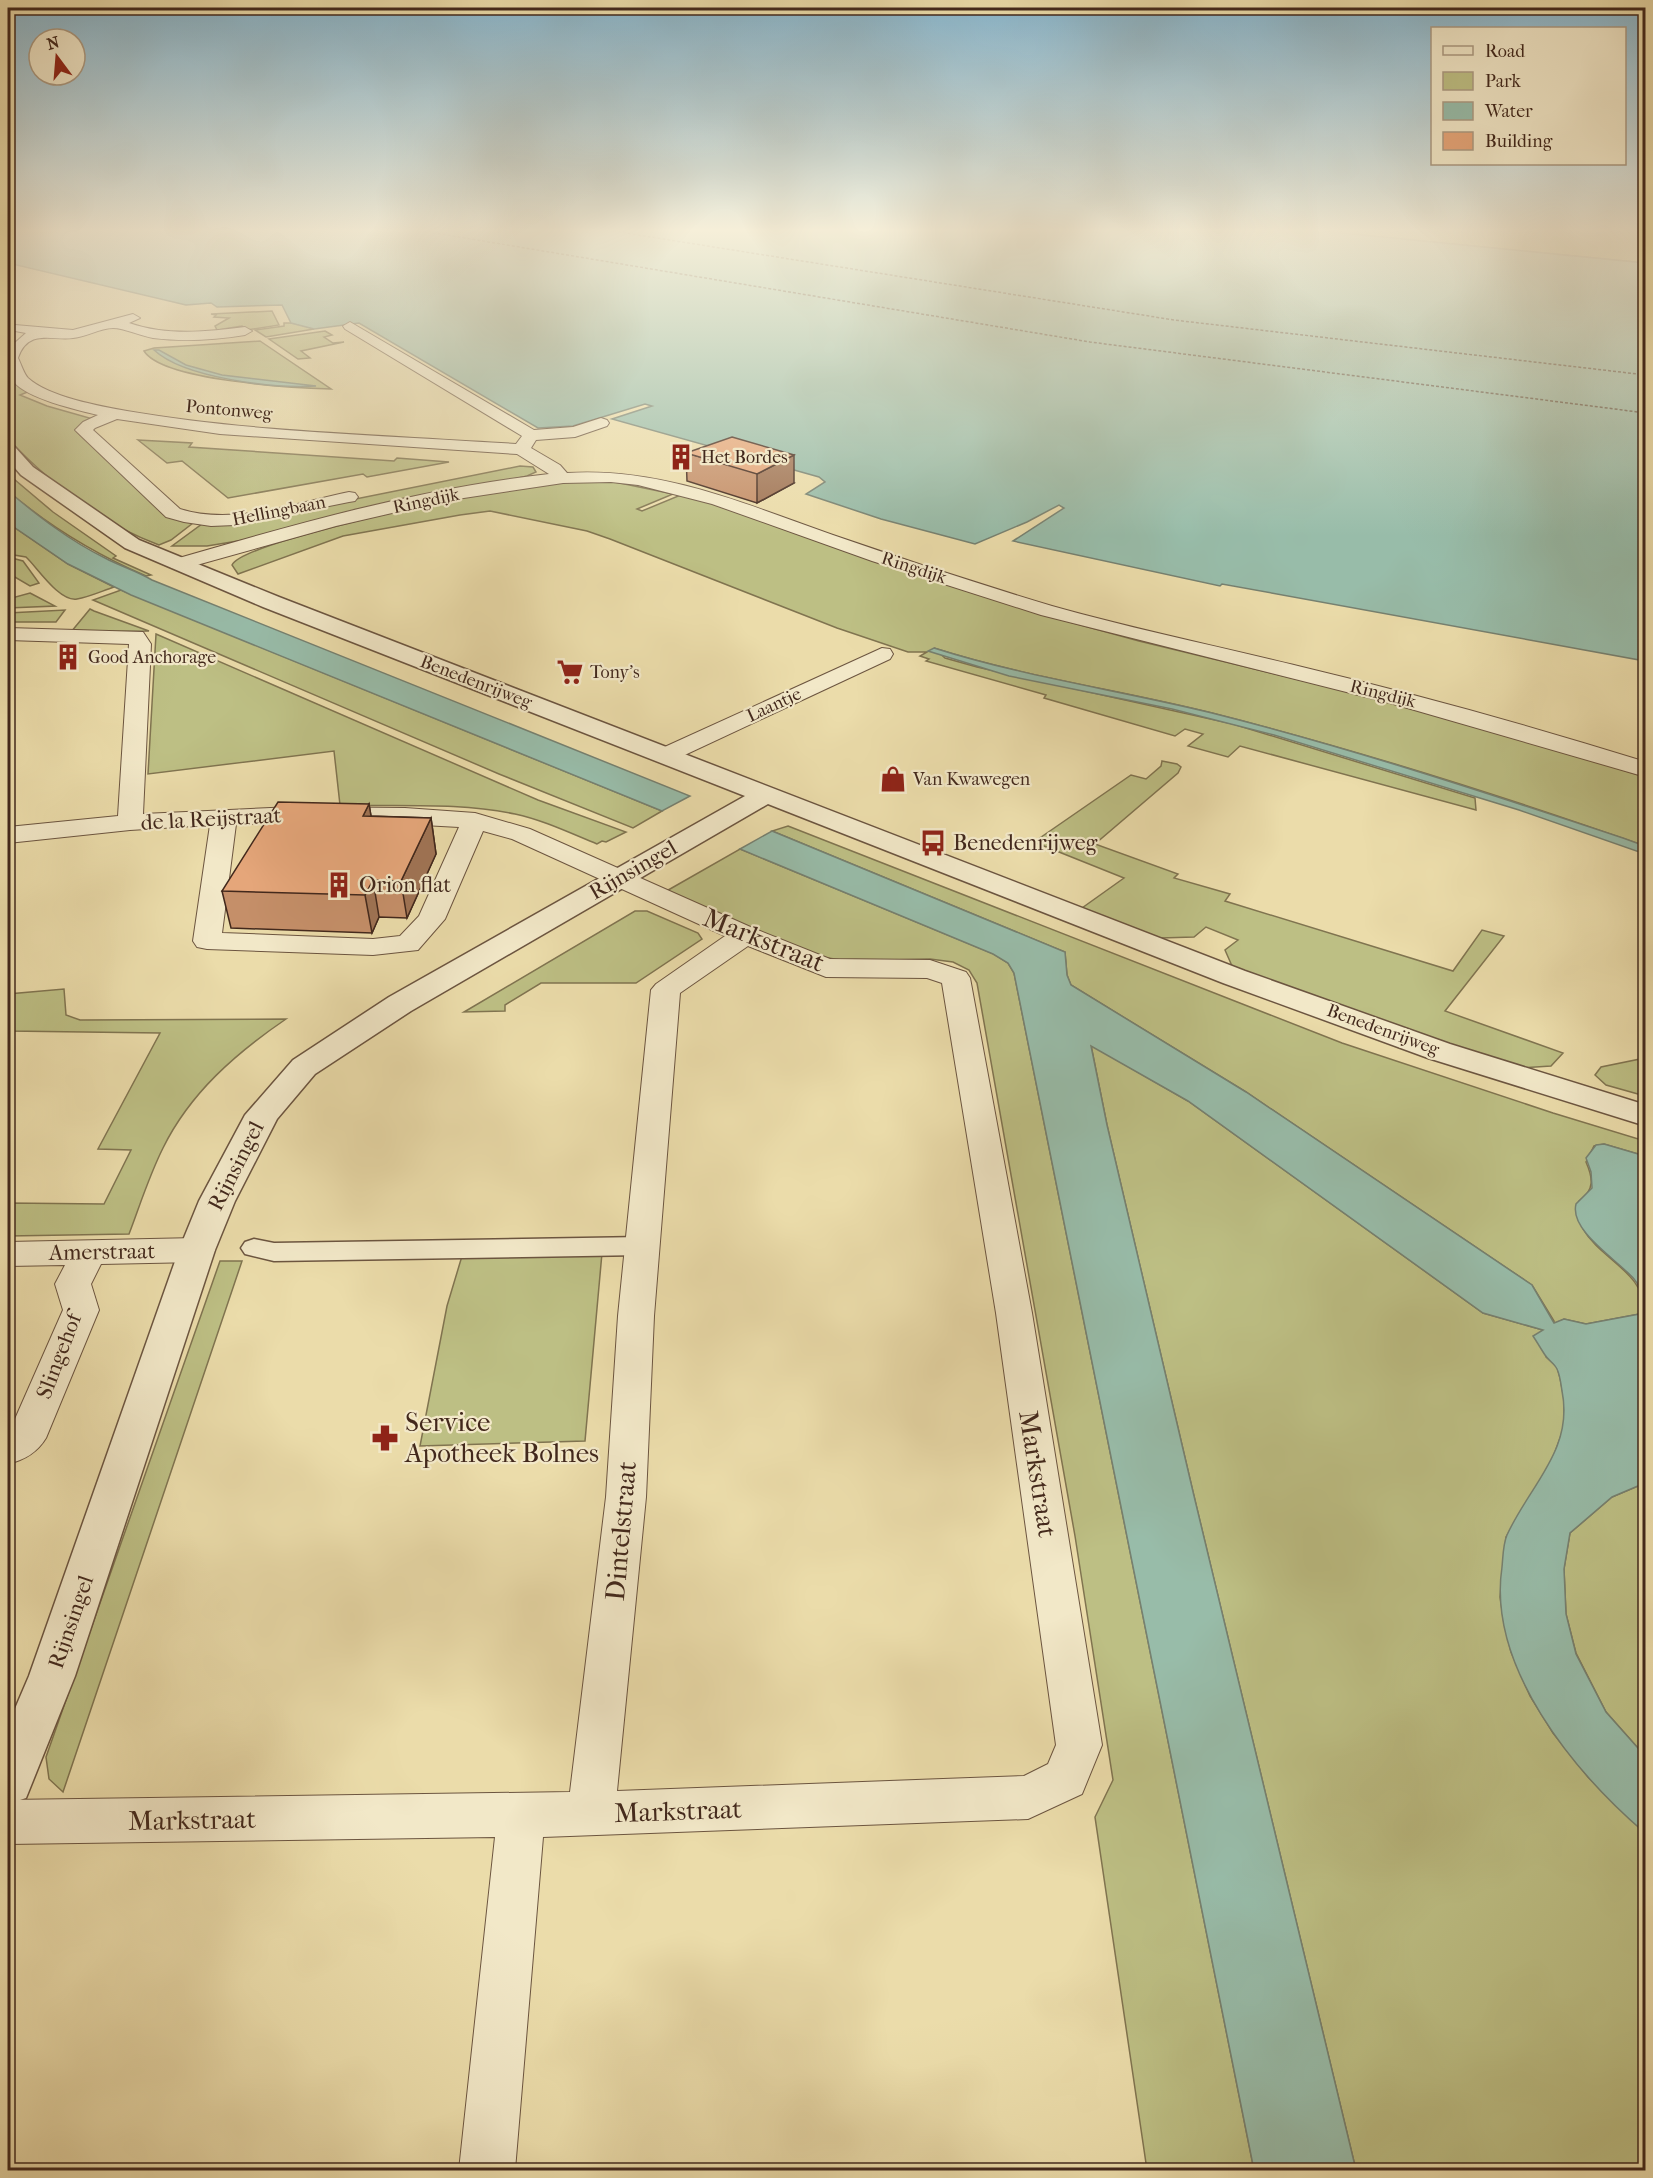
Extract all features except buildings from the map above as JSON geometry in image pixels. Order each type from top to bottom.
[{"type":"street","name":"Pontonweg","points":[[39,333],[29,337],[12,354],[10,363],[16,377],[30,388],[64,402],[112,415],[219,429],[526,442],[575,432],[601,423]]},
{"type":"street","points":[[51,333],[78,333]]},
{"type":"street","points":[[140,333],[212,335],[231,333]]},
{"type":"street","points":[[360,333],[526,442],[538,460],[561,477]]},
{"type":"street","name":"Hellingbaan","points":[[112,415],[88,425],[83,430],[172,513],[184,519],[219,522],[361,495]]},
{"type":"street","name":"Benedenrijweg","points":[[8,450],[27,471],[97,522],[132,544],[179,564],[916,855],[1234,977],[1439,1051],[1646,1116]]},
{"type":"street","points":[[511,465],[538,460]]},
{"type":"street","points":[[395,488],[465,474]]},
{"type":"street","name":"Ringdijk","points":[[179,564],[365,514],[446,495],[561,477],[627,478],[686,491],[1049,612],[1141,637],[1246,659],[1438,708],[1646,770]]},
{"type":"street","points":[[8,634],[135,637],[140,644],[130,822]]},
{"type":"street","name":"Laantje","points":[[666,755],[882,654]]},
{"type":"street","name":"Rijnsingel","points":[[8,1782],[52,1676],[197,1250],[217,1201],[262,1114],[304,1067],[400,1004],[766,794]]},
{"type":"street","name":"de la Reijstraat","points":[[8,835],[130,822],[224,817],[405,816],[475,821],[521,834],[620,878]]},
{"type":"street","points":[[224,817],[207,940],[373,947],[408,944],[431,919],[475,821]]},
{"type":"street","name":"Markstraat","points":[[8,1822],[591,1814],[1028,1797],[1065,1779],[1079,1745],[1014,1313],[956,978],[930,969],[826,968],[745,935],[620,878]]},
{"type":"street","name":"Dintelstraat","points":[[591,1814],[626,1497],[642,1246],[666,990],[745,935]]},
{"type":"street","points":[[254,1248],[274,1252],[642,1246]]},
{"type":"street","name":"Amerstraat","points":[[8,1254],[197,1250]]},
{"type":"street","name":"Slingehof","points":[[8,1449],[26,1438],[81,1310],[73,1284],[88,1254]]},
{"type":"street","points":[[487,2170],[521,1815]]},
{"type":"green space","points":[[259,333],[292,333],[266,337]]},
{"type":"green space","points":[[328,333],[332,335],[324,337],[333,343],[344,342],[301,351],[310,358],[298,359],[269,339]]},
{"type":"green space","points":[[260,341],[331,389],[290,387],[202,376],[156,361],[144,351],[154,348]]},
{"type":"green space","points":[[8,375],[30,391],[20,395],[47,406],[93,419],[77,432],[161,511],[193,523],[171,540],[159,545],[117,526],[59,486],[8,439]]},
{"type":"green space","points":[[138,440],[192,443],[189,447],[394,461],[397,458],[449,462],[367,477],[363,474],[228,498],[182,461],[167,463]]},
{"type":"green space","points":[[520,466],[533,467],[536,472],[527,476],[244,540],[207,546],[172,546],[202,524],[241,522]]},
{"type":"green space","points":[[8,474],[53,512],[116,556],[113,558],[151,575],[146,576],[109,558],[74,539],[40,516],[8,491]]},
{"type":"green space","points":[[561,482],[615,482],[673,494],[637,509],[642,511],[683,494],[1037,613],[1139,641],[1387,701],[1534,742],[1645,777],[1645,846],[1538,809],[1321,742],[1212,713],[1003,667],[934,648],[945,658],[977,667],[1233,724],[1475,798],[1476,810],[1240,746],[1228,757],[1188,746],[1203,734],[1185,729],[1175,736],[1044,698],[1046,695],[926,661],[929,659],[920,656],[927,652],[908,652],[837,628],[587,531],[490,511],[343,536],[238,574],[232,565],[244,556],[269,546],[343,524],[482,494]]},
{"type":"green space","points":[[8,523],[68,564],[114,587],[77,599],[63,595],[26,557],[8,554]]},
{"type":"green space","points":[[8,557],[23,561],[39,583],[30,586],[8,573]]},
{"type":"green space","points":[[121,590],[662,811],[633,828],[499,774],[93,600]]},
{"type":"green space","points":[[30,593],[55,606],[8,608],[8,599]]},
{"type":"green space","points":[[90,609],[94,611],[149,631],[71,632]]},
{"type":"green space","points":[[65,610],[56,622],[8,622],[8,613]]},
{"type":"green space","points":[[156,634],[538,800],[626,832],[597,844],[536,820],[493,810],[450,806],[340,805],[334,751],[148,774]]},
{"type":"green space","points":[[1162,761],[1181,767],[1178,773],[1095,844],[1178,874],[1174,878],[1230,894],[1225,901],[1453,971],[1482,930],[1504,936],[1445,1011],[1563,1053],[1551,1066],[1518,1068],[1420,1036],[1232,966],[1225,950],[1238,940],[1206,927],[1194,937],[1160,938],[1082,908],[1124,878],[1034,842],[1131,775],[1146,779],[1161,766]]},
{"type":"green space","points":[[788,826],[1342,1043],[1645,1141],[1645,1156],[1604,1144],[1594,1146],[1586,1162],[1591,1178],[1590,1188],[1579,1201],[1583,1229],[1638,1287],[1645,1313],[1586,1324],[1564,1319],[1554,1324],[1532,1285],[1246,1092],[1071,985],[1067,975],[1065,952],[772,831]]},
{"type":"green space","points":[[740,849],[994,954],[1008,963],[1014,973],[1254,2170],[1147,2170],[1095,1817],[1113,1780],[1075,1536],[977,983],[969,970],[953,962],[930,959],[847,961],[822,957],[663,893]]},
{"type":"green space","points":[[635,911],[647,911],[698,933],[702,939],[636,983],[541,983],[505,1005],[505,1011],[464,1012]]},
{"type":"green space","points":[[64,989],[66,1015],[80,1020],[286,1019],[232,1060],[187,1109],[163,1148],[129,1234],[8,1236],[8,1203],[104,1204],[131,1150],[98,1149],[160,1033],[8,1031],[8,994]]},
{"type":"green space","points":[[1091,1045],[1188,1101],[1483,1313],[1543,1330],[1546,1357],[1557,1367],[1560,1378],[1564,1399],[1564,1427],[1551,1463],[1506,1537],[1500,1597],[1511,1652],[1530,1696],[1553,1733],[1588,1777],[1645,1833],[1645,2170],[1356,2170],[1194,1496],[1107,1125]]},
{"type":"green space","points":[[1645,1058],[1645,1096],[1606,1085],[1595,1075],[1601,1067]]},
{"type":"green space","points":[[602,1253],[585,1441],[420,1446],[447,1306],[462,1256]]},
{"type":"green space","points":[[220,1261],[242,1261],[63,1792],[49,1779],[46,1757]]},
{"type":"green space","points":[[1645,1483],[1645,1756],[1606,1712],[1576,1653],[1566,1614],[1564,1569],[1570,1533],[1612,1497]]},
{"type":"water","points":[[375,333],[1645,333],[1645,661],[1222,584],[1220,586],[1013,541],[1064,508],[1059,505],[1027,522],[975,544],[881,519],[806,494],[825,482],[819,477],[612,419],[652,406],[645,404],[573,426],[538,428]]},
{"type":"water","points":[[154,350],[159,350],[186,365],[222,375],[316,386],[278,386],[231,380],[186,368],[168,360]]},
{"type":"water","points":[[8,491],[79,544],[152,580],[690,796],[662,811],[131,595],[68,564],[8,523]]},
{"type":"water","points":[[934,648],[1037,675],[1212,713],[1316,741],[1623,838],[1645,846],[1645,854],[1519,810],[1274,735],[1172,709],[1009,676],[928,651]]},
{"type":"water","points":[[772,831],[1065,952],[1067,975],[1071,985],[1246,1092],[1532,1285],[1554,1323],[1564,1319],[1586,1324],[1645,1313],[1645,1483],[1612,1497],[1570,1533],[1564,1569],[1566,1614],[1576,1654],[1606,1712],[1645,1756],[1645,1833],[1591,1780],[1541,1715],[1522,1679],[1508,1642],[1501,1605],[1505,1542],[1516,1517],[1556,1450],[1562,1432],[1564,1412],[1558,1371],[1533,1336],[1543,1330],[1483,1313],[1188,1101],[1091,1046],[1107,1125],[1194,1496],[1356,2170],[1254,2170],[1014,973],[1008,963],[993,954],[740,849]]},
{"type":"water","points":[[1604,1144],[1645,1156],[1645,1300],[1634,1279],[1587,1235],[1576,1214],[1576,1204],[1592,1188],[1591,1172],[1586,1158],[1596,1145]]},
{"type":"ferry route","points":[[1034,333],[1090,342],[1646,413]]},
{"type":"ferry route","points":[[1282,333],[1646,375]]},
{"type":"place","name":"Het Bordes","points":[[681,457]]},
{"type":"place","name":"Good Anchorage","points":[[68,657]]},
{"type":"place","name":"Tony's","points":[[570,672]]},
{"type":"place","name":"Van Kwawegen","points":[[893,779]]},
{"type":"place","name":"Benedenrijweg","points":[[933,843]]},
{"type":"place","name":"Orion flat","points":[[339,885]]},
{"type":"place","name":"Service Apotheek Bolnes","points":[[385,1438]]}]
